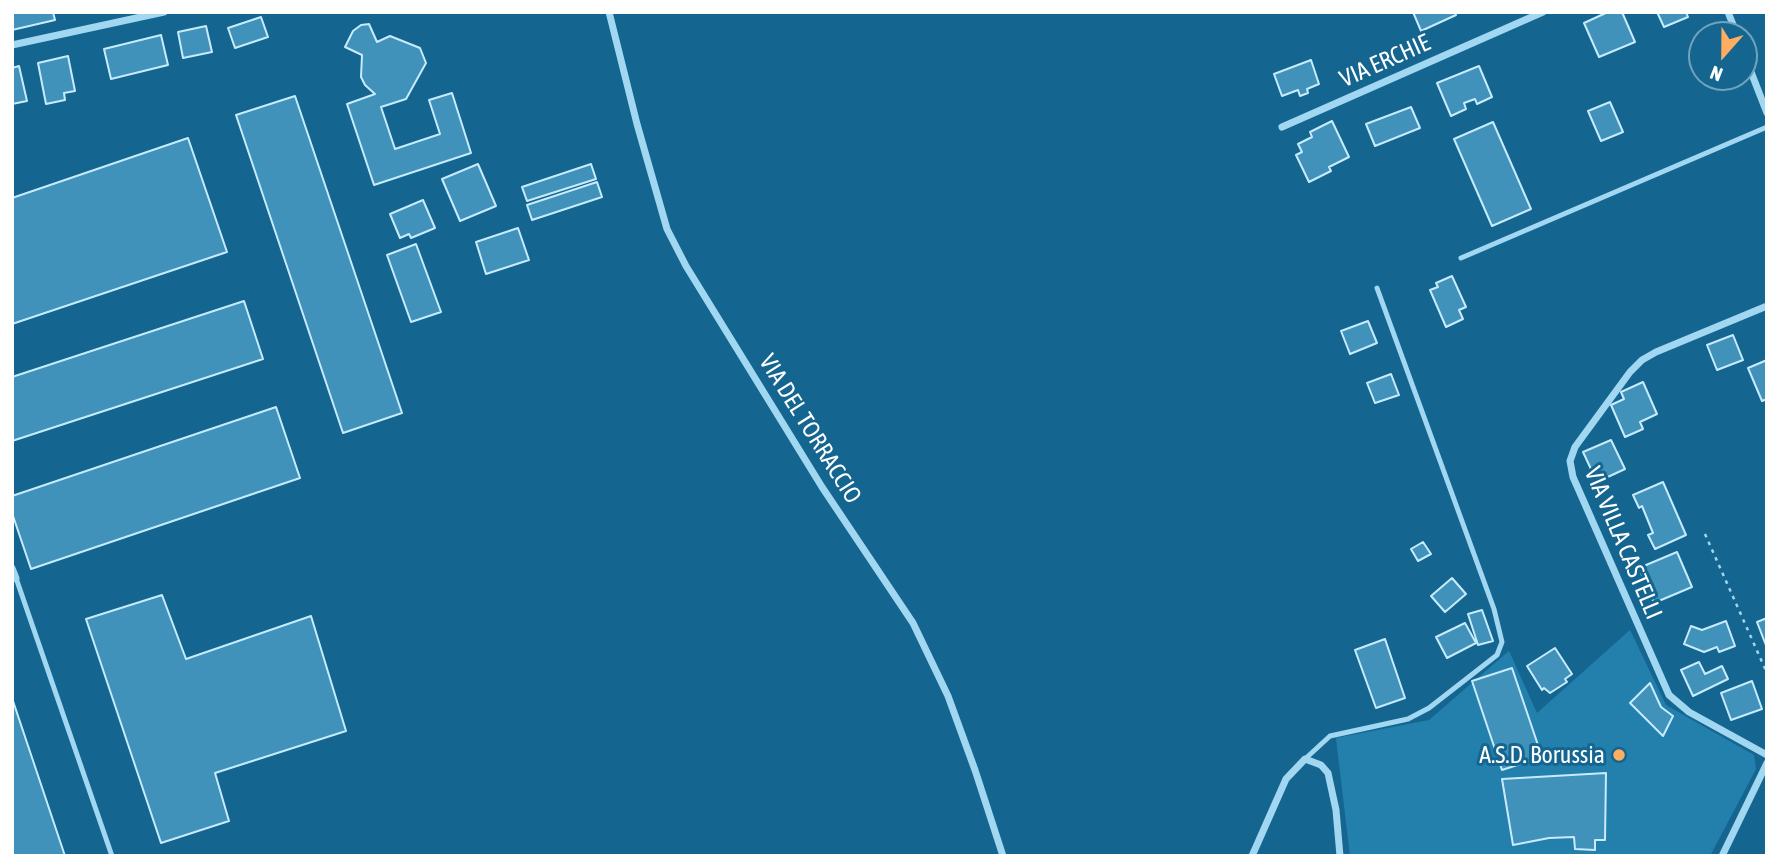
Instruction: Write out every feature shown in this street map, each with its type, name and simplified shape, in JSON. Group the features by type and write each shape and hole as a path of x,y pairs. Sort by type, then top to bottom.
{"street":[{"path":"12,45 164,12"},
{"name":"VIA DEL TORRACCIO","path":"609,12 667,229 686,266 822,487 913,623 957,721 1003,856"},
{"name":"VIA ERCHIE","path":"1282,127 1543,12"},
{"path":"1758,90 1767,113"},
{"name":"VIA VILLA CASTELLI","path":"1767,306 1642,360 1574,447 1570,461 1573,477 1669,695 1684,709 1767,755"},
{"path":"12,568 14,578"},
{"path":"1252,856 1286,779 1305,759 1321,765 1328,772 1336,810 1340,856"},
{"path":"1722,856 1767,763"}],"lane":[{"path":"1461,258 1767,127"},
{"path":"1305,759 1330,736 1408,719 1429,708 1497,655 1502,642 1494,609 1377,288"},
{"path":"14,578 112,856"}],"path":[{"path":"1705,534 1767,673"}],"shaded area":[{"path":"1630,630 1666,705 1754,755 1756,769 1710,856 1350,856 1336,738 1429,720 1509,651 1537,713"}],"building":[{"path":"12,12 53,12 55,20 12,30"},
{"path":"1413,12 1455,12 1456,15 1421,31"},
{"path":"1608,12 1622,12 1635,42 1599,57 1584,23"},
{"path":"1657,12 1686,12 1688,17 1664,27"},
{"path":"261,17 268,37 235,48 228,28"},
{"path":"369,24 377,42 390,36 420,48 426,63 406,99 381,107 395,149 440,134 429,100 452,93 471,153 374,185 347,104 375,94 361,77 362,55 345,47 353,31 361,25"},
{"path":"206,26 212,52 183,58 178,32"},
{"path":"161,35 168,65 111,79 104,49"},
{"path":"68,56 75,91 64,93 65,100 46,104 38,63"},
{"path":"1311,60 1319,84 1307,89 1308,93 1300,96 1298,90 1282,96 1274,74"},
{"path":"19,66 27,101 12,104 12,68"},
{"path":"1479,66 1492,97 1477,104 1475,99 1464,103 1466,109 1451,116 1437,83"},
{"path":"295,96 402,413 343,433 236,115"},
{"path":"1610,102 1623,132 1601,141 1588,111"},
{"path":"1411,107 1420,128 1375,146 1366,124"},
{"path":"1332,121 1349,157 1329,167 1331,171 1309,182 1296,155 1302,152 1298,144 1312,137 1310,132"},
{"path":"1493,122 1531,209 1492,226 1454,139"},
{"path":"188,138 227,252 12,324 12,198"},
{"path":"478,164 496,206 460,221 442,179"},
{"path":"591,164 596,179 527,201 522,187"},
{"path":"597,182 602,197 532,220 527,205"},
{"path":"423,200 435,228 411,238 409,234 400,238 390,214"},
{"path":"518,228 529,260 486,274 476,242"},
{"path":"416,244 441,312 411,322 387,255"},
{"path":"1452,276 1466,307 1459,310 1463,319 1446,327 1430,290 1438,287 1436,283"},
{"path":"244,301 263,359 12,441 12,377"},
{"path":"1368,321 1377,343 1350,354 1341,331"},
{"path":"1733,335 1743,360 1717,370 1707,345"},
{"path":"1767,360 1767,399 1762,401 1748,368"},
{"path":"1391,374 1399,395 1375,403 1367,383"},
{"path":"1643,382 1657,414 1640,422 1643,429 1625,437 1611,405 1624,399 1621,392"},
{"path":"276,407 300,478 31,569 12,513 12,496"},
{"path":"1611,440 1625,469 1597,482 1583,452"},
{"path":"1663,482 1686,535 1655,549 1648,535 1653,533 1642,506 1639,508 1633,495"},
{"path":"1423,542 1431,554 1418,561 1411,549"},
{"path":"1677,552 1692,587 1654,603 1639,568"},
{"path":"1452,578 1466,594 1445,612 1431,596"},
{"path":"162,595 186,659 311,616 346,731 215,773 229,821 161,843 86,619"},
{"path":"1482,610 1493,641 1478,645 1468,614"},
{"path":"1767,618 1767,648 1757,622"},
{"path":"1726,621 1735,646 1719,652 1717,647 1704,652 1684,644 1691,626 1702,630"},
{"path":"1465,623 1476,643 1447,658 1436,637"},
{"path":"1385,639 1405,698 1376,708 1355,650"},
{"path":"1555,648 1572,674 1565,679 1567,682 1550,693 1544,688 1542,690 1527,666"},
{"path":"1699,662 1705,674 1722,666 1728,679 1693,696 1681,670"},
{"path":"1512,668 1542,757 1502,770 1472,681"},
{"path":"1752,681 1762,709 1731,720 1721,693"},
{"path":"1650,683 1661,707 1673,716 1663,736 1630,703"},
{"path":"12,698 65,856 12,856"},
{"path":"1606,773 1605,840 1595,840 1595,850 1575,849 1574,837 1549,838 1513,845 1502,779"}],"place":[{"name":"A.S.D. Borussia","path":"1619,755"}]}
